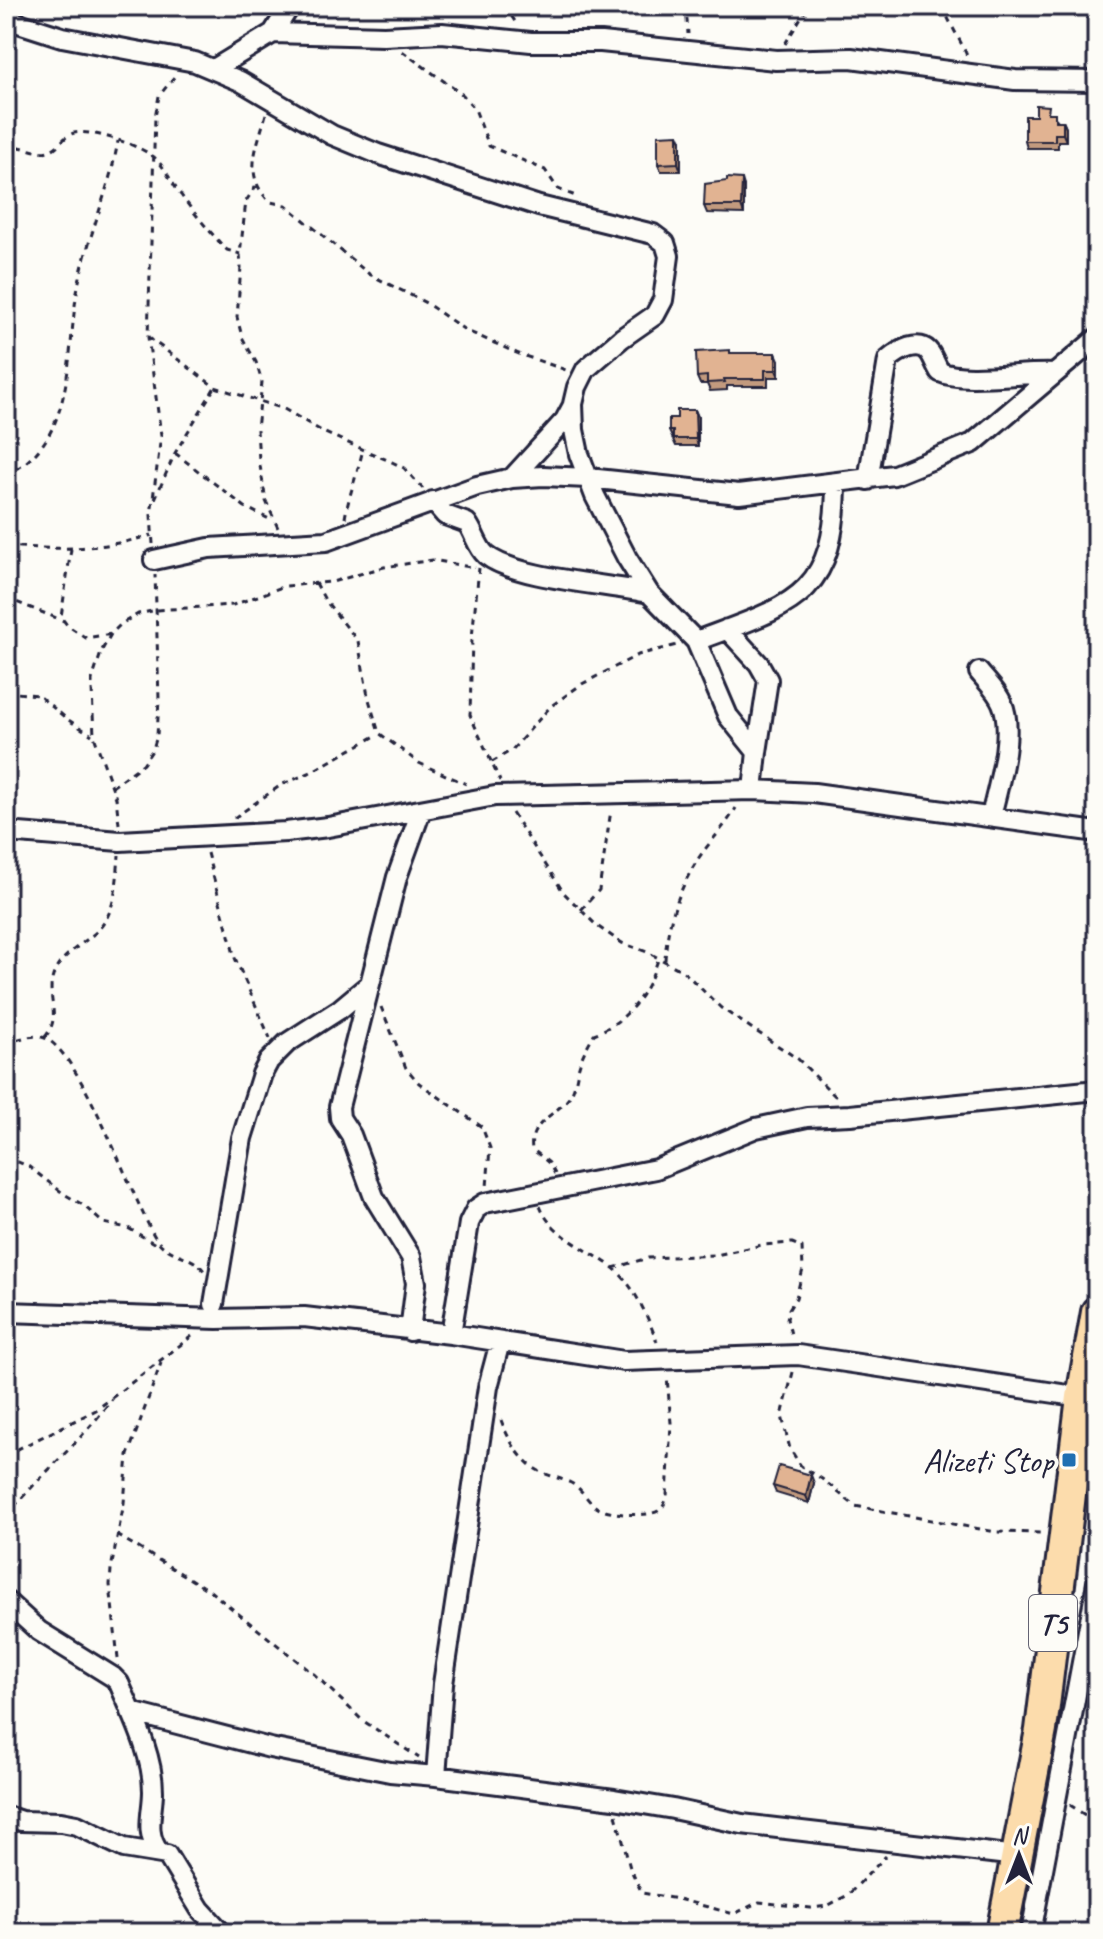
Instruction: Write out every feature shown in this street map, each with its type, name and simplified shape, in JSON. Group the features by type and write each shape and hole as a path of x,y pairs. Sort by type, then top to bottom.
{"highway":[{"name":"T5","path":"1002,1933 1041,1730 1064,1533 1088,1392 1097,1312"}],"street":[{"path":"214,69 273,33 290,6"},
{"path":"6,19 62,37 195,62 214,69 332,135 378,154 539,206 653,234 665,243 669,256 666,286 655,315 586,369 562,425 512,478"},
{"path":"273,33 384,36 442,33 531,42 601,42 776,60 851,58 1015,80 1097,81"},
{"path":"154,560 209,548 309,543 342,536 477,486 512,478 588,478 739,494 868,480 908,472 973,443 1097,338"},
{"path":"868,480 888,360 898,352 913,346 925,347 940,372 950,376 1054,374"},
{"path":"573,404 574,430 588,478 627,558 649,593 696,641 728,716 757,752"},
{"path":"696,641 772,612 812,582 830,547 836,521 836,484"},
{"path":"432,502 445,515 470,526 481,560 519,570 649,593"},
{"path":"727,629 768,678 750,790"},
{"path":"979,672 1001,700 1005,713 1001,775 991,816"},
{"path":"6,832 120,841 286,832 501,796 750,790 814,793 1097,832"},
{"path":"410,1331 416,1283 411,1257 374,1197 354,1142 339,1114 397,877 421,811"},
{"path":"215,1311 245,1127 258,1083 277,1052 340,1009 370,984"},
{"path":"451,1334 469,1223 476,1209 485,1203 656,1169 756,1128 807,1117 1097,1090"},
{"path":"6,1312 215,1311 290,1316 451,1334 613,1360 798,1355 1088,1392"},
{"path":"437,1772 443,1684 488,1387 500,1342"},
{"path":"1031,1933 1097,1583"},
{"path":"6,1601 39,1631 119,1683 150,1771 153,1788 150,1832 152,1844 159,1852"},
{"path":"131,1712 185,1728 331,1762 390,1772 437,1772 614,1799 742,1824 1017,1856"},
{"path":"6,1816 21,1821 77,1825 124,1848 167,1855 196,1903 222,1933"}],"path":[{"path":"686,6 690,50"},
{"path":"776,60 808,6"},
{"path":"944,6 944,15 959,36 974,74"},
{"path":"384,36 463,95 475,109 489,146 545,170 558,189 587,200"},
{"path":"112,787 143,764 155,742 159,717 151,515 161,435 148,337 155,117 159,96 170,80 195,62"},
{"path":"270,99 253,172 256,186 270,202 286,205 369,274 426,303 465,330 554,367 570,371 586,369"},
{"path":"6,147 15,145 46,152 74,133 103,136 155,157 181,197 221,244 227,250 240,254"},
{"path":"6,475 23,465 45,438 66,391 76,293 86,250 100,216 118,141"},
{"path":"256,186 246,201 237,317 242,337 256,362 262,382 257,430 266,501 274,521 290,543"},
{"path":"148,337 215,387 284,409 325,433 404,468 432,502"},
{"path":"155,499 175,453 215,387"},
{"path":"342,536 348,497 356,482 363,449"},
{"path":"175,453 245,507 274,521"},
{"path":"6,546 71,549 109,546 153,535"},
{"path":"64,621 61,612 71,549"},
{"path":"6,598 64,621 86,638 111,634 135,616 156,610 233,605 285,586 332,582 384,567 433,560 481,560 472,638 470,710 474,729 492,762 501,796 564,893 597,926 622,943 659,957 693,978 721,1008 798,1059 850,1115"},
{"path":"316,583 325,600 358,641 368,696 379,733 419,763 501,796"},
{"path":"45,1037 54,1023 50,994 58,965 99,930 108,915 117,882 120,841 118,809 94,736 92,680 111,634"},
{"path":"492,762 512,750 551,706 582,684 638,655 696,641"},
{"path":"6,692 29,692 43,697 67,719 94,736"},
{"path":"277,1052 235,958 210,835 281,785 309,773 379,733"},
{"path":"665,960 666,932 683,885 699,857 750,790"},
{"path":"581,910 599,890 614,794"},
{"path":"560,1188 549,1163 532,1149 534,1132 569,1098 580,1063 594,1034 612,1027 629,1014 650,983 659,957"},
{"path":"370,984 406,1068 419,1083 482,1127 488,1137 490,1148 485,1203"},
{"path":"6,1044 45,1037 72,1064 88,1090 129,1186 162,1248"},
{"path":"6,1157 37,1172 103,1223 128,1228 201,1266 215,1311 162,1359 96,1410 6,1455"},
{"path":"488,1387 513,1444 532,1467 582,1490 598,1508 623,1514 655,1513 664,1506 667,1496 670,1392 648,1320 624,1279 544,1216 534,1192"},
{"path":"613,1268 648,1258 716,1255 762,1245 792,1243 802,1247 803,1269 787,1319 798,1355 783,1405 785,1435 801,1466 855,1506 996,1532 1064,1533"},
{"path":"119,1683 110,1585 124,1503 128,1455 162,1359"},
{"path":"6,1516 44,1473 83,1437 114,1395"},
{"path":"117,1535 210,1591 315,1675 362,1720 437,1772"},
{"path":"614,1799 630,1868 642,1893 734,1914 759,1902 818,1908 839,1901 899,1842"}],"building":[{"path":"1036,105 1049,106 1048,113 1055,113 1055,121 1063,121 1063,134 1055,134 1055,141 1025,141 1025,116 1036,116"},
{"path":"678,134 678,163 658,164 658,135"},
{"path":"727,178 742,179 741,206 704,206 705,184 727,181"},
{"path":"730,350 730,353 776,353 776,370 765,370 765,379 724,379 725,382 707,383 707,376 697,377 696,352"},
{"path":"677,410 695,410 696,439 673,439 673,431 669,431 669,418 677,418"},
{"path":"779,1466 811,1475 806,1496 773,1486"}],"place":[{"name":"Alizeti Stop","path":"1069,1460"}]}
